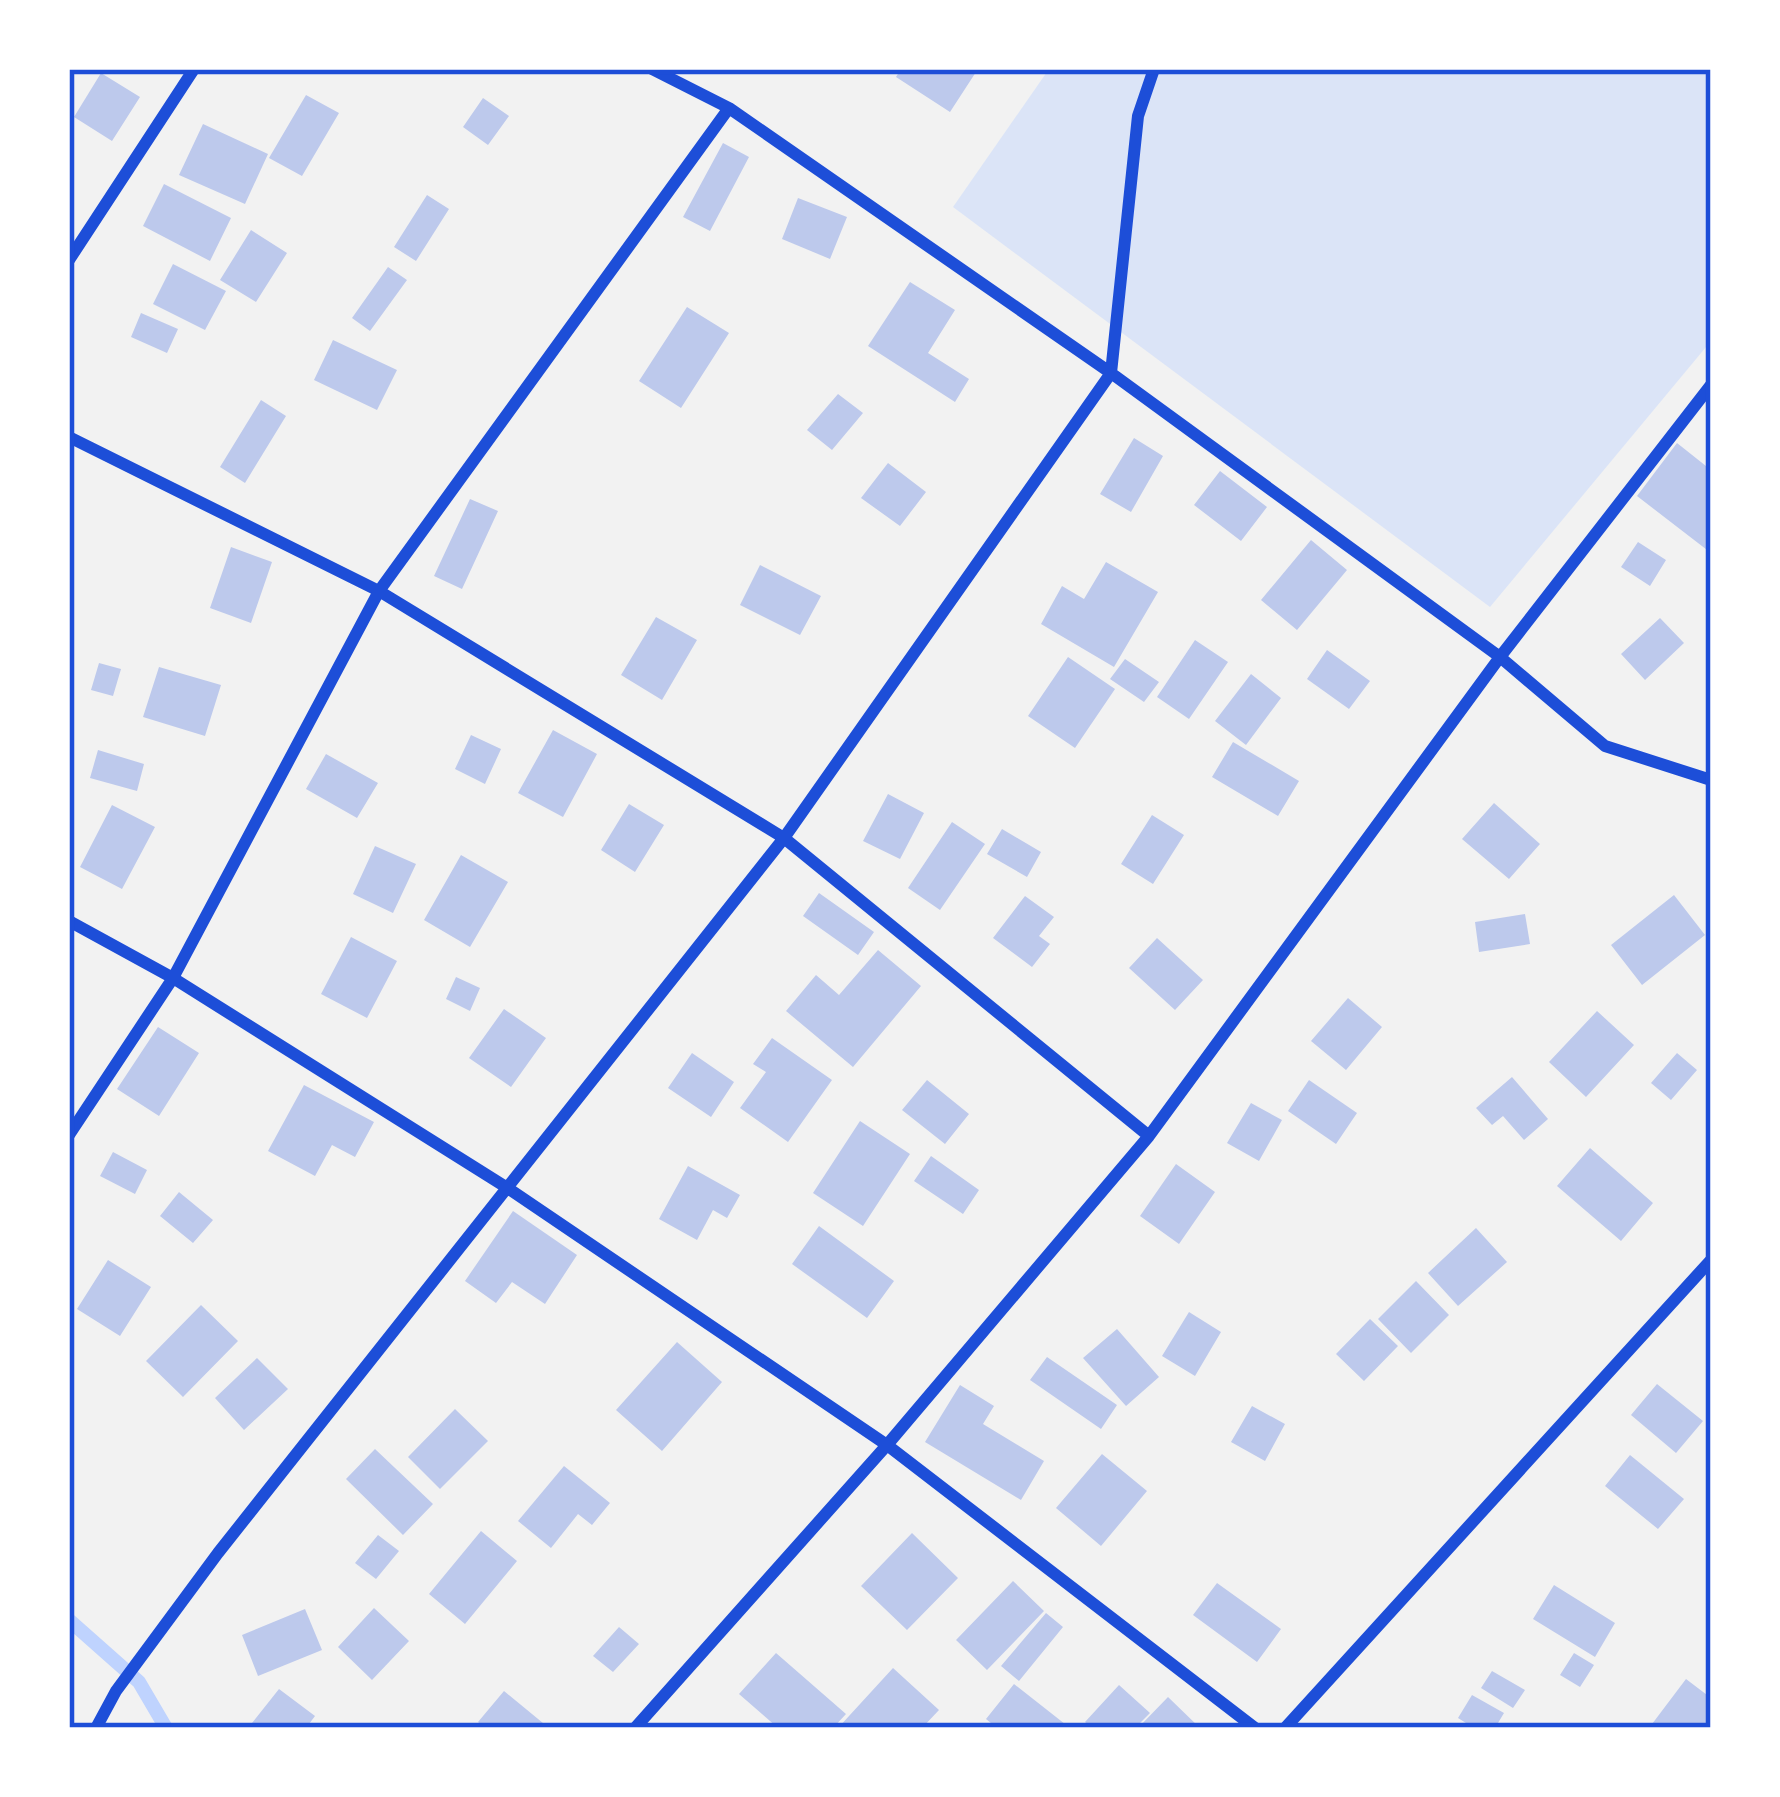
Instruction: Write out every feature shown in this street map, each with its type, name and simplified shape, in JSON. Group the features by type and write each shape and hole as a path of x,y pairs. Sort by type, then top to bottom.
{"street":[{"path":"69,260 194,69"},
{"path":"652,69 729,108 1111,373 1500,657 1605,746 1711,780"},
{"path":"96,1728 116,1691 218,1553 784,838 1111,373 1138,116 1154,69"},
{"path":"69,1135 172,979 379,591 729,108"},
{"path":"635,1728 886,1445 1149,1136 1500,657 1711,385"},
{"path":"69,437 379,591 784,838 1149,1136"},
{"path":"69,921 172,979 509,1189 886,1445 1255,1728"},
{"path":"1285,1728 1711,1261"}],"shaded area":[{"path":"1049,69 1711,69 1711,341 1490,607 953,207"}],"building":[{"path":"901,69 976,72 950,112 896,77"},
{"path":"101,73 140,97 112,141 74,117"},
{"path":"306,95 339,113 302,176 269,158"},
{"path":"483,98 509,116 488,145 463,127"},
{"path":"203,124 268,154 245,204 179,175"},
{"path":"723,143 749,157 710,231 683,217"},
{"path":"164,184 231,218 210,261 143,226"},
{"path":"427,195 449,209 416,261 394,247"},
{"path":"798,198 847,217 830,259 782,239"},
{"path":"251,230 287,253 256,302 220,280"},
{"path":"173,264 226,291 205,330 153,304"},
{"path":"388,267 407,280 370,331 352,318"},
{"path":"910,282 955,310 928,353 969,379 955,402 868,346"},
{"path":"687,307 729,333 681,408 639,381"},
{"path":"141,313 178,329 167,353 131,337"},
{"path":"333,340 397,370 377,410 314,380"},
{"path":"838,394 863,413 832,450 807,430"},
{"path":"261,400 286,416 245,483 220,467"},
{"path":"1134,438 1163,456 1131,512 1100,494"},
{"path":"1677,443 1711,470 1711,553 1637,496"},
{"path":"888,463 926,492 900,526 861,498"},
{"path":"1220,471 1267,507 1241,541 1194,505"},
{"path":"470,499 498,511 462,589 434,576"},
{"path":"1311,540 1347,570 1297,630 1261,600"},
{"path":"1638,542 1666,560 1650,586 1621,567"},
{"path":"231,547 272,562 251,623 210,608"},
{"path":"1106,562 1158,592 1114,667 1041,624 1062,586 1084,599"},
{"path":"760,565 821,596 800,635 740,605"},
{"path":"656,617 697,640 662,700 621,675"},
{"path":"1660,618 1684,643 1645,680 1621,654"},
{"path":"1195,640 1228,662 1189,719 1157,697"},
{"path":"1327,650 1370,681 1349,709 1307,679"},
{"path":"1068,657 1115,689 1075,748 1028,716"},
{"path":"1125,659 1159,682 1144,702 1110,679"},
{"path":"99,663 121,669 113,696 91,690"},
{"path":"159,667 221,685 205,736 143,717"},
{"path":"1251,674 1281,698 1246,745 1215,721"},
{"path":"553,730 597,754 563,817 518,793"},
{"path":"471,735 501,749 485,784 455,769"},
{"path":"1233,742 1299,781 1278,816 1212,777"},
{"path":"98,750 144,764 137,791 90,778"},
{"path":"326,754 378,783 357,818 306,789"},
{"path":"888,794 924,813 900,859 863,841"},
{"path":"1494,803 1540,844 1509,879 1462,839"},
{"path":"629,804 664,825 635,872 601,850"},
{"path":"112,805 155,827 122,889 80,867"},
{"path":"1152,815 1184,835 1153,884 1121,864"},
{"path":"952,822 985,844 940,910 908,888"},
{"path":"1002,829 1041,852 1027,877 987,854"},
{"path":"375,846 416,864 393,913 353,894"},
{"path":"461,855 508,882 470,947 424,920"},
{"path":"819,893 874,932 858,955 803,916"},
{"path":"1674,895 1705,935 1642,985 1611,945"},
{"path":"1025,896 1054,917 1039,936 1050,944 1032,967 993,938"},
{"path":"1525,914 1530,944 1479,952 1475,922"},
{"path":"351,937 397,961 367,1018 321,994"},
{"path":"1157,938 1203,980 1175,1010 1129,968"},
{"path":"878,950 921,986 853,1067 786,1011 816,975 839,995"},
{"path":"456,977 480,988 470,1011 446,999"},
{"path":"1348,998 1382,1027 1346,1070 1311,1041"},
{"path":"504,1009 546,1038 511,1087 469,1058"},
{"path":"1597,1011 1634,1045 1586,1097 1549,1062"},
{"path":"158,1027 199,1053 159,1116 117,1089"},
{"path":"772,1038 832,1080 788,1142 740,1108 766,1072 753,1064"},
{"path":"692,1053 734,1082 711,1117 668,1088"},
{"path":"1677,1053 1697,1070 1671,1100 1651,1083"},
{"path":"1512,1077 1548,1119 1524,1140 1503,1116 1492,1125 1476,1108"},
{"path":"927,1080 969,1114 945,1144 902,1110"},
{"path":"1309,1080 1357,1113 1336,1144 1288,1111"},
{"path":"304,1085 374,1122 355,1157 332,1145 315,1176 268,1151"},
{"path":"1251,1103 1282,1120 1259,1161 1227,1143"},
{"path":"860,1121 910,1154 863,1226 813,1193"},
{"path":"1590,1148 1653,1203 1621,1241 1557,1186"},
{"path":"113,1152 147,1170 135,1194 100,1176"},
{"path":"931,1156 979,1190 963,1214 914,1181"},
{"path":"1176,1164 1215,1192 1179,1244 1140,1216"},
{"path":"688,1166 740,1195 727,1218 713,1210 697,1240 659,1219"},
{"path":"179,1192 213,1220 193,1243 160,1216"},
{"path":"513,1211 577,1255 545,1304 512,1282 496,1303 465,1281"},
{"path":"819,1226 894,1281 867,1318 792,1264"},
{"path":"1476,1228 1507,1262 1458,1306 1428,1273"},
{"path":"108,1260 151,1287 120,1336 77,1309"},
{"path":"1416,1281 1449,1315 1411,1353 1378,1319"},
{"path":"201,1305 238,1341 183,1397 146,1361"},
{"path":"1189,1312 1221,1332 1195,1376 1162,1356"},
{"path":"1370,1319 1398,1346 1364,1381 1336,1354"},
{"path":"1117,1329 1159,1377 1126,1406 1083,1358"},
{"path":"677,1342 722,1382 662,1451 616,1410"},
{"path":"1047,1357 1117,1405 1101,1429 1030,1380"},
{"path":"257,1358 288,1389 244,1430 215,1398"},
{"path":"1657,1384 1703,1421 1676,1453 1631,1415"},
{"path":"960,1385 994,1406 983,1424 1044,1461 1021,1500 925,1442"},
{"path":"1252,1406 1285,1424 1265,1461 1231,1442"},
{"path":"455,1409 488,1441 440,1489 408,1457"},
{"path":"375,1449 433,1504 403,1535 346,1479"},
{"path":"1102,1454 1147,1491 1101,1546 1056,1508"},
{"path":"1630,1455 1684,1499 1658,1529 1605,1486"},
{"path":"564,1466 610,1503 592,1525 578,1514 551,1548 518,1521"},
{"path":"481,1531 517,1561 465,1624 429,1594"},
{"path":"912,1533 958,1578 907,1630 861,1586"},
{"path":"378,1535 399,1551 376,1579 355,1563"},
{"path":"1013,1581 1044,1611 987,1670 956,1640"},
{"path":"1217,1583 1281,1629 1257,1662 1193,1615"},
{"path":"1554,1585 1615,1623 1595,1657 1533,1619"},
{"path":"374,1608 409,1641 372,1680 338,1647"},
{"path":"305,1609 322,1650 258,1676 242,1635"},
{"path":"1046,1613 1063,1627 1019,1681 1001,1666"},
{"path":"619,1627 639,1644 613,1672 593,1656"},
{"path":"776,1653 846,1714 833,1728 778,1728 739,1694"},
{"path":"1574,1653 1594,1665 1580,1687 1560,1675"},
{"path":"893,1668 939,1710 922,1728 838,1728"},
{"path":"1492,1671 1525,1690 1513,1708 1481,1688"},
{"path":"1686,1679 1711,1698 1711,1728 1649,1728"},
{"path":"1014,1684 1070,1728 997,1728 986,1719"},
{"path":"1119,1685 1150,1713 1135,1728 1092,1728 1085,1722"},
{"path":"279,1689 315,1716 306,1728 248,1728"},
{"path":"504,1691 549,1728 485,1728 478,1722"},
{"path":"1472,1695 1504,1713 1495,1728 1474,1728 1458,1718"},
{"path":"1168,1697 1200,1728 1138,1728"}],"waterway":[{"path":"69,1620 139,1682 166,1728"}]}
